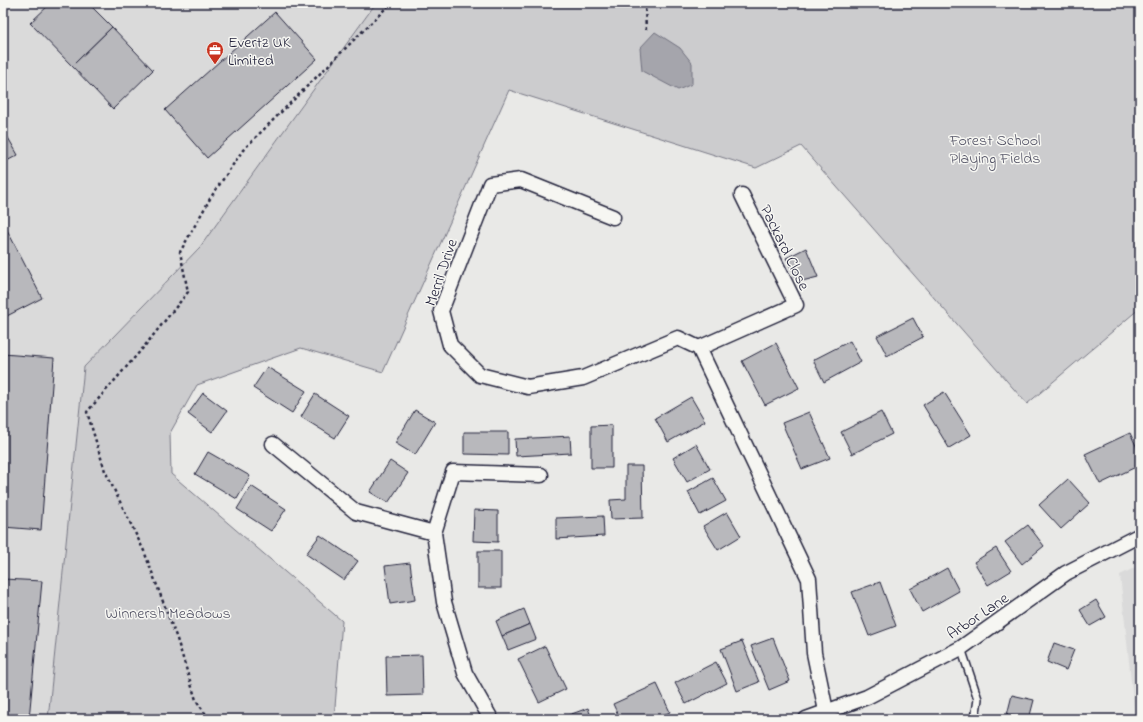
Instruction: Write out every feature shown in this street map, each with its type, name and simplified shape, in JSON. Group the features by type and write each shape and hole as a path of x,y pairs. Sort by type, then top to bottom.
{"street":[{"name":"Merril Drive","path":"613,217 522,180 490,184 441,311 450,345 480,375 528,387 583,378 678,338 699,348"},
{"name":"Packard Close","path":"699,348 796,305 742,195"},
{"path":"699,348 809,579 814,654 828,715"},
{"path":"273,444 356,512 434,533"},
{"path":"491,719 465,673 444,602 434,533 453,472 541,475"},
{"name":"Arbor Lane","path":"806,719 828,715 867,697 961,648 1066,573 1140,535"}],"lane":[{"path":"961,648 978,698 975,719"}],"path":[{"path":"209,719 196,700 177,639 144,552 106,471 87,412 143,348 188,292 180,252 211,197 243,150 391,3"},
{"path":"645,3 646,32"}],"shaded area":[{"path":"3,3 376,3 200,247 84,367 48,719 3,719"},
{"path":"655,32 680,48 692,63 692,84 678,90 642,71 640,48"},
{"path":"1140,565 1140,719 1135,719 1120,575"}],"green space":[{"name":"Winnersh Meadows","path":"376,3 1140,3 1140,308 1027,404 801,146 756,168 509,90 383,372 301,348 197,385 170,433 171,474 342,621 334,719 48,719 84,367 200,247"}],"building":[{"path":"51,3 88,3 112,27 72,66 30,23"},
{"path":"275,12 317,59 207,158 165,110"},
{"path":"112,27 153,70 113,109 72,66"},
{"path":"3,129 18,155 3,163"},
{"path":"3,222 42,298 3,318"},
{"path":"806,248 818,277 798,282 786,258"},
{"path":"913,318 923,337 887,356 877,336"},
{"path":"850,341 861,362 824,382 813,360"},
{"path":"776,343 799,388 765,405 742,361"},
{"path":"3,354 54,358 41,530 3,527"},
{"path":"267,367 306,391 292,413 253,388"},
{"path":"944,392 971,435 949,448 923,405"},
{"path":"203,393 227,411 212,432 188,414"},
{"path":"315,394 349,416 335,438 301,417"},
{"path":"691,397 705,421 668,442 655,418"},
{"path":"415,410 435,422 415,455 395,443"},
{"path":"809,412 830,458 802,469 782,423"},
{"path":"881,412 892,434 852,454 841,432"},
{"path":"612,425 612,468 591,468 591,426"},
{"path":"464,432 508,432 508,455 464,454"},
{"path":"1130,433 1140,454 1140,465 1100,484 1085,454"},
{"path":"570,436 571,453 516,456 515,439"},
{"path":"696,444 710,469 687,482 673,458"},
{"path":"208,452 250,476 237,499 195,474"},
{"path":"390,461 408,473 388,503 370,492"},
{"path":"626,466 642,466 643,518 611,519 610,500 626,499"},
{"path":"713,478 726,501 700,515 688,492"},
{"path":"1068,479 1090,503 1061,529 1039,505"},
{"path":"251,486 286,509 271,531 237,509"},
{"path":"474,510 498,511 498,542 473,541"},
{"path":"727,512 741,536 718,550 703,526"},
{"path":"603,516 604,536 556,539 556,518"},
{"path":"1028,525 1044,546 1022,564 1005,542"},
{"path":"320,535 358,561 344,580 306,554"},
{"path":"996,548 1011,571 988,585 974,562"},
{"path":"478,551 501,551 501,588 478,588"},
{"path":"410,563 415,600 390,604 385,566"},
{"path":"947,568 959,591 922,612 910,589"},
{"path":"3,579 42,581 29,719 3,719"},
{"path":"880,582 896,626 869,636 852,592"},
{"path":"1096,600 1106,617 1090,626 1080,610"},
{"path":"524,609 530,624 502,636 496,621"},
{"path":"530,624 536,639 508,650 502,636"},
{"path":"773,638 790,681 769,690 751,646"},
{"path":"742,641 759,682 737,691 721,649"},
{"path":"1054,643 1074,650 1066,670 1047,662"},
{"path":"545,646 566,689 539,702 518,659"},
{"path":"422,655 423,695 387,696 386,656"},
{"path":"716,662 727,683 686,704 675,683"},
{"path":"657,684 670,712 655,719 620,719 613,704"},
{"path":"1012,695 1034,700 1029,719 1007,715"},
{"path":"588,708 592,719 558,719"},
{"path":"393,715 431,715 431,719 393,719"}],"place":[{"name":"Evertz UK Limited","path":"215,65"}],"park label":[{"name":"Forest School Playing Fields","path":"995,148"}]}
